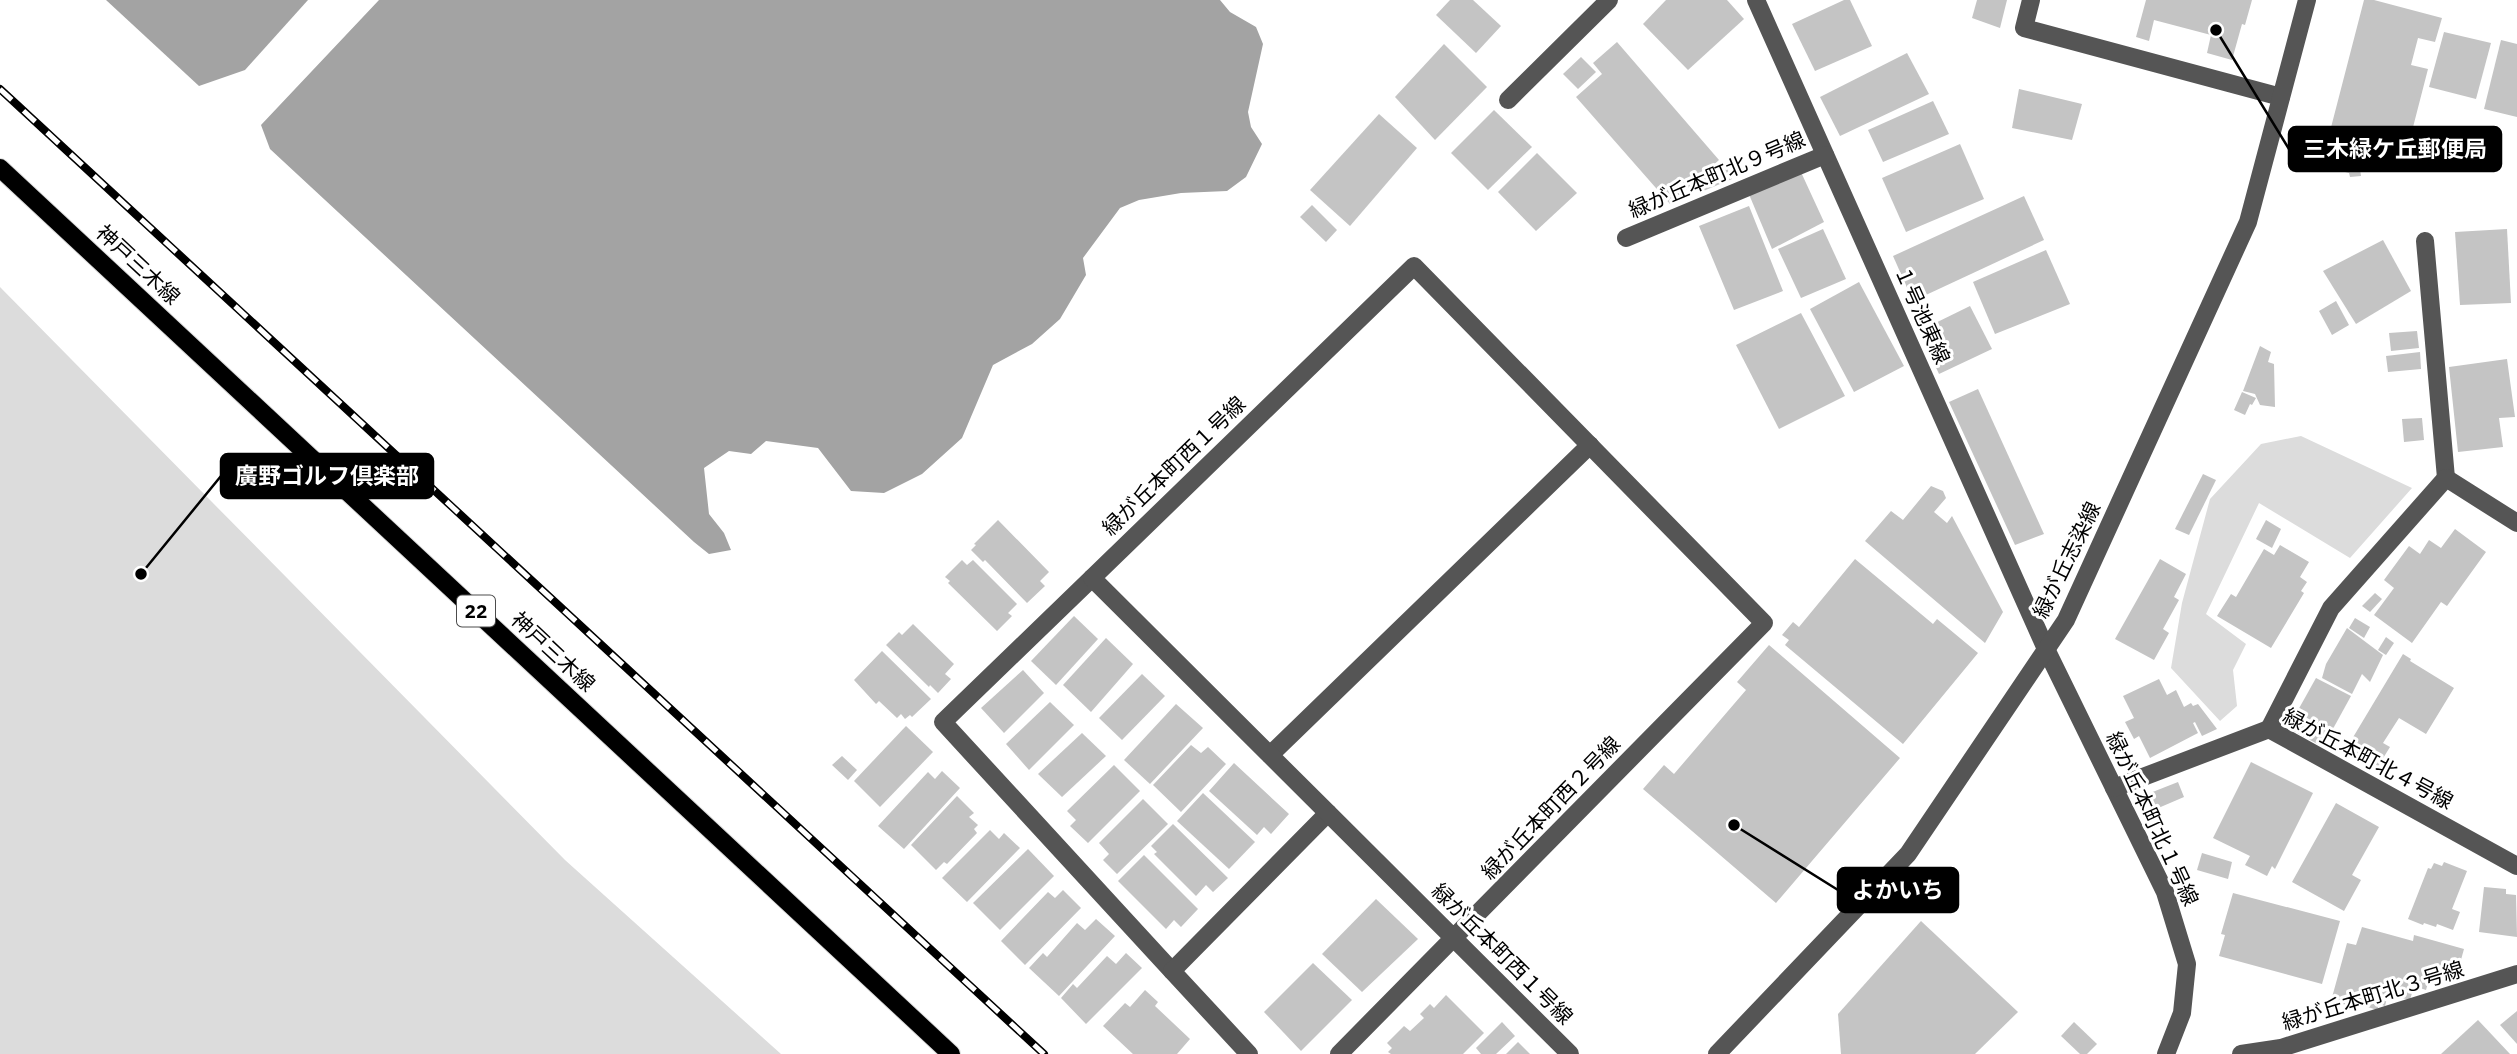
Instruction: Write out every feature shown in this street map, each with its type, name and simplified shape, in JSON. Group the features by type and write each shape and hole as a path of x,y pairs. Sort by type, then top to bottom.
{"main road":[{"name":"神戸三木線","path":"0,168 951,1054"}],"street":[{"path":"1508,100 1609,0"},
{"name":"１号池東線","path":"1756,0 2046,649"},
{"path":"2031,0 2024,28 2281,97"},
{"name":"緑が丘志染線","path":"1717,1054 1908,854 2066,620 2248,222 2307,0"},
{"name":"緑が丘本町北９号線","path":"1626,238 1825,155"},
{"path":"2269,729 2331,608 2446,478 2425,241"},
{"name":"緑が丘本町西１号線","path":"1570,1054 1092,578 1415,266 1764,623"},
{"path":"1270,755 1590,445"},
{"path":"2446,478 2517,523"},
{"path":"1092,578 943,722 1249,1054"},
{"name":"緑が丘本町西２号線","path":"1339,1054 1764,623"},
{"name":"緑が丘本町北１号線","path":"2046,649 2165,892 2187,964 2182,1013 2166,1054"},
{"name":"緑が丘本町北４号線","path":"2114,788 2269,729 2517,866"},
{"path":"1172,971 1328,813"},
{"name":"緑が丘本町北３号線","path":"2241,1054 2281,1048 2517,974"}],"shaded area":[{"path":"106,0 308,0 245,70 199,86"},
{"path":"379,0 1220,0 1230,12 1256,27 1263,44 1248,112 1251,127 1262,144 1246,177 1227,191 1181,193 1139,200 1120,208 1083,258 1086,275 1060,319 1032,344 993,365 962,438 922,474 884,493 851,491 818,448 766,441 751,454 729,451 704,468 709,514 724,533 731,550 709,554 270,149 261,125"},
{"path":"0,287 565,860 781,1054 0,1054"},
{"path":"2301,436 2412,488 2350,558 2259,503 2206,614 2246,644 2233,670 2237,706 2220,721 2171,668 2182,603 2210,499 2261,444"}],"building":[{"path":"1450,0 1473,0 1501,26 1476,53 1436,15"},
{"path":"1666,0 1727,0 1744,19 1688,70 1643,24"},
{"path":"1844,0 1850,0 1872,46 1815,71 1792,24"},
{"path":"1977,0 2007,0 2000,28 1972,18"},
{"path":"2146,0 2252,0 2232,60 2207,53 2211,35 2154,20 2149,41 2136,37"},
{"path":"2364,0 2374,0 2442,18 2435,42 2418,38 2411,65 2428,69 2403,166 2377,171 2376,167 2360,169 2361,176 2350,177 2349,173 2321,166"},
{"path":"2444,32 2491,43 2476,99 2429,87"},
{"path":"2501,40 2517,44 2517,117 2484,109"},
{"path":"1617,42 1719,160 1701,176 1725,164 1732,179 1701,192 1696,181 1670,204 1576,97 1602,74 1593,63"},
{"path":"1444,44 1487,87 1435,140 1395,97"},
{"path":"1907,53 1929,94 1840,136 1820,97"},
{"path":"1581,57 1596,72 1578,89 1563,74"},
{"path":"2019,89 2082,104 2072,140 2012,128"},
{"path":"1933,101 1949,134 1883,162 1868,130"},
{"path":"1494,110 1532,147 1488,190 1451,153"},
{"path":"1379,114 1417,148 1350,226 1310,190"},
{"path":"1960,144 1984,199 1906,232 1882,178"},
{"path":"1537,153 1577,193 1536,231 1498,192"},
{"path":"1800,170 1824,222 1772,249 1748,192"},
{"path":"2024,196 2044,240 1913,301 1893,256"},
{"path":"1312,205 1337,230 1326,242 1300,217"},
{"path":"1749,206 1783,291 1734,310 1699,226"},
{"path":"1823,229 1846,279 1801,298 1778,249"},
{"path":"2507,229 2511,303 2460,305 2455,232"},
{"path":"2383,240 2411,291 2356,324 2323,271"},
{"path":"2046,250 2070,304 1995,334 1973,282"},
{"path":"1859,282 1904,366 1854,392 1810,309"},
{"path":"2336,301 2349,325 2332,335 2319,311"},
{"path":"1970,306 1992,349 1939,374 1919,331"},
{"path":"1801,313 1845,396 1779,429 1736,345"},
{"path":"2417,331 2419,348 2391,351 2389,333"},
{"path":"2260,346 2271,352 2268,362 2274,364 2275,407 2260,405 2255,394 2243,391"},
{"path":"2420,352 2421,369 2388,372 2386,356"},
{"path":"2507,359 2515,417 2499,418 2503,447 2458,452 2449,367"},
{"path":"1978,389 2044,534 2015,545 1949,402"},
{"path":"2242,392 2256,398 2245,415 2234,410"},
{"path":"2422,418 2424,440 2404,442 2402,419"},
{"path":"2203,474 2216,480 2189,535 2175,529"},
{"path":"1931,486 1943,491 1946,498 1934,512 1947,523 1952,516 2003,612 1985,643 1865,541 1891,511 1903,520"},
{"path":"998,520 1049,572 1040,581 1045,586 1027,603 985,560 983,562 971,550"},
{"path":"2266,520 2281,529 2272,548 2256,539"},
{"path":"2455,529 2486,552 2447,606 2441,602 2412,643 2374,615 2394,588 2384,580 2409,546 2420,554 2429,540 2441,548"},
{"path":"2280,545 2309,562 2300,577 2307,582 2301,591 2304,593 2271,648 2217,616 2231,594 2236,597 2264,549 2274,555"},
{"path":"1855,559 1933,624 1937,619 1978,653 1903,744 1785,645 1789,640 1782,635 1793,622 1799,627"},
{"path":"2160,559 2186,574 2174,597 2179,600 2163,629 2169,633 2154,660 2115,639"},
{"path":"962,560 967,565 973,560 1017,604 1008,613 1012,616 997,631 945,577"},
{"path":"2375,593 2382,599 2370,612 2362,606"},
{"path":"1074,616 1098,639 1056,685 1031,661"},
{"path":"2355,618 2370,627 2364,638 2349,628"},
{"path":"913,624 954,664 945,674 951,679 938,693 886,645 899,632 902,635"},
{"path":"2347,628 2383,655 2370,682 2362,674 2352,694 2322,678 2326,664"},
{"path":"2386,637 2394,643 2386,655 2378,650"},
{"path":"1106,638 1133,664 1091,712 1063,685"},
{"path":"1769,645 1900,758 1776,903 1643,789 1664,765 1674,774 1746,690 1737,682"},
{"path":"882,651 931,699 912,717 910,715 905,719 901,714 897,718 879,701 876,704 854,680"},
{"path":"2403,654 2454,688 2426,734 2399,718 2383,743 2390,747 2377,768 2346,749"},
{"path":"1023,670 1044,693 1004,733 981,708"},
{"path":"1142,674 1165,696 1122,740 1099,718"},
{"path":"2316,678 2351,696 2323,747 2288,728"},
{"path":"2159,679 2167,695 2176,690 2184,707 2191,703 2193,706 2198,704 2217,729 2202,736 2195,722 2193,723 2198,733 2150,758 2139,736 2134,739 2125,722 2134,718 2123,696"},
{"path":"1050,702 1074,725 1029,770 1006,744"},
{"path":"1176,704 1203,728 1150,784 1124,760"},
{"path":"906,726 933,752 880,807 854,781"},
{"path":"1082,733 1106,756 1062,797 1038,774"},
{"path":"1191,745 1201,753 1208,747 1226,764 1181,812 1153,785"},
{"path":"842,756 857,770 848,780 832,765"},
{"path":"2251,762 2313,793 2275,869 2272,866 2267,876 2245,865 2250,856 2213,838"},
{"path":"1234,763 1289,814 1271,834 1264,827 1257,835 1209,791"},
{"path":"1114,765 1140,791 1088,843 1070,826 1076,820 1067,811"},
{"path":"942,771 960,788 904,849 878,826 928,772 935,779"},
{"path":"2178,782 2184,797 2156,809 2150,793"},
{"path":"1203,793 1255,842 1229,869 1177,821"},
{"path":"957,796 974,813 969,817 978,825 974,829 977,833 947,864 944,862 936,870 911,845"},
{"path":"1143,799 1168,824 1117,874 1103,860 1109,854 1099,843"},
{"path":"2336,803 2379,827 2352,875 2361,880 2344,911 2292,882"},
{"path":"1173,824 1228,878 1213,892 1206,885 1196,896 1154,854 1157,852 1151,846"},
{"path":"990,830 999,839 1004,833 1020,848 967,902 942,878"},
{"path":"1028,849 1054,876 1000,930 973,903"},
{"path":"2202,853 2232,862 2228,879 2197,870"},
{"path":"1144,855 1198,909 1181,927 1174,920 1166,929 1118,881"},
{"path":"2444,862 2467,871 2452,909 2460,912 2453,930 2437,924 2436,927 2424,923 2423,925 2408,919 2428,868 2431,869 2434,863 2442,866"},
{"path":"2484,887 2506,889 2506,894 2516,895 2517,937 2479,932"},
{"path":"1063,890 1081,908 1025,965 1001,941 1048,892 1055,898"},
{"path":"2233,893 2340,921 2322,984 2219,956 2225,935 2221,934"},
{"path":"1376,899 1418,939 1362,992 1322,954"},
{"path":"1096,919 1115,936 1059,996 1029,968 1043,953 1047,957 1077,923 1085,930"},
{"path":"1921,921 2018,1012 1975,1054 1841,1054 1838,1014"},
{"path":"2362,927 2413,941 2414,935 2464,949 2457,974 2441,969 2438,981 2429,979 2426,990 2414,986 2410,1000 2388,994 2385,1006 2379,1004 2377,1010 2359,1004 2358,1008 2331,1001 2347,943 2356,945"},
{"path":"1126,953 1142,968 1086,1024 1061,998 1073,984 1077,988 1107,956 1116,964"},
{"path":"1313,963 1352,1000 1301,1051 1264,1012"},
{"path":"1145,990 1158,1002 1155,1006 1190,1039 1177,1054 1133,1054 1103,1026 1125,1003 1130,1007"},
{"path":"1446,995 1484,1033 1463,1054 1388,1052 1392,1048 1387,1043 1404,1026 1410,1031 1424,1018 1420,1014 1430,1004 1434,1008"},
{"path":"2517,1011 2517,1044 2500,1025"},
{"path":"2478,1020 2510,1054 2441,1054"},
{"path":"1502,1022 1515,1036 1496,1054 1481,1054 1476,1048"},
{"path":"2074,1022 2097,1044 2087,1054 2080,1054 2061,1036"},
{"path":"1518,1042 1530,1054 1506,1054"}],"railway":[{"path":"0,89 1044,1054"}],"place":[{"name":"三木緑ケ丘郵便局","path":"2216,30"},
{"name":"廣野ゴルフ倶楽部","path":"141,574"},
{"name":"よかいち","path":"1734,825"}]}
